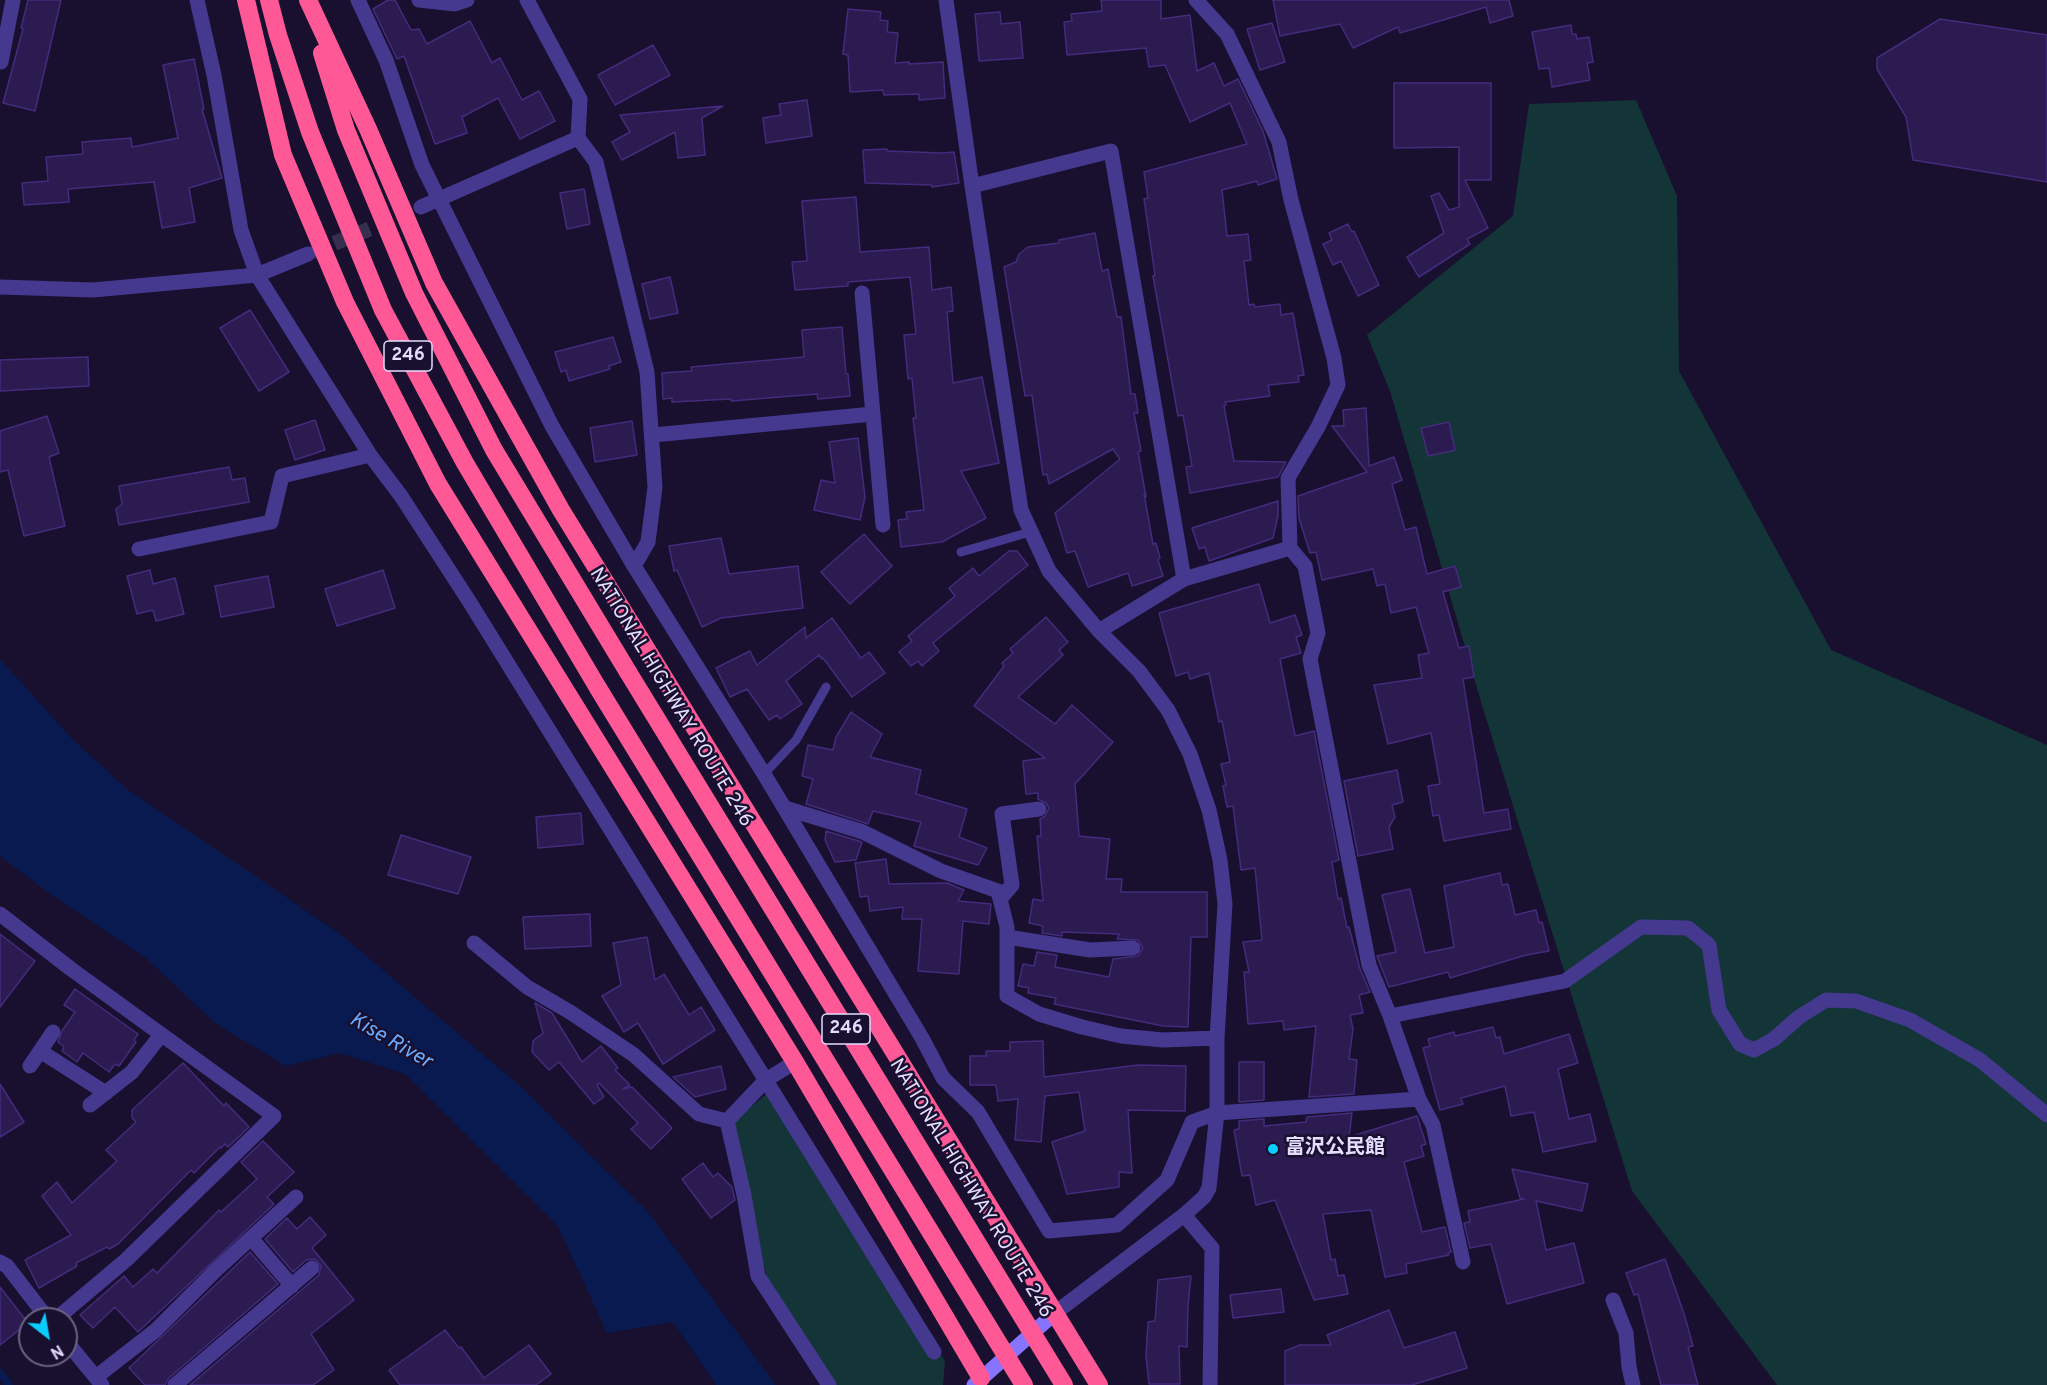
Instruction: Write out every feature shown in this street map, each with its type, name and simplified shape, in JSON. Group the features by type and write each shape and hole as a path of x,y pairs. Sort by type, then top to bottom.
{"highway":[{"path":"246,0 283,155 345,302 438,484 795,1062 981,1383"},
{"name":"246","path":"269,0 310,132 383,310 465,463 598,688 1024,1385"},
{"path":"307,0 368,129 434,283 561,510 1099,1385"},
{"name":"NATIONAL HIGHWAY ROUTE 246","path":"307,0 346,130 414,293 494,450 1064,1385"}],"street":[{"path":"1,62 13,0"},
{"path":"198,0 214,75 241,230 257,275 370,455 401,496 475,611 934,1352"},
{"path":"358,0 386,60 422,165 552,426 634,566 785,808 922,1038 943,1078 978,1112 1049,1231 1117,1225 1167,1180 1192,1122 1217,1113 1419,1099"},
{"path":"419,0 455,3 467,0"},
{"path":"527,0 580,99 578,138 596,162 647,372 656,487 648,542 634,566"},
{"path":"946,0 1021,510 1049,571 1099,632 1139,671 1168,710 1190,754 1209,810 1220,860 1224,904 1217,1038 1217,1113 1209,1188 1204,1197 1184,1215 1055,1313 981,1383"},
{"path":"1196,0 1227,34 1279,142 1291,200 1334,357 1338,385 1318,427 1288,478 1290,548 1305,566 1318,633 1310,658 1369,965 1390,1016 1419,1099 1433,1125 1463,1262"},
{"path":"421,207 578,138"},
{"path":"972,186 1111,151 1184,579"},
{"path":"0,287 93,290 257,275 308,254"},
{"path":"862,292 883,525"},
{"path":"653,435 873,414"},
{"path":"139,549 271,522 282,476 370,455"},
{"path":"1099,632 1184,579 1290,548"},
{"path":"785,808 863,832 941,871 998,891 1007,927 1007,996 1039,1014 1082,1028 1121,1036 1162,1040 1217,1038"},
{"path":"1000,899 1012,885 1002,813 1039,809"},
{"path":"0,914 71,969 274,1116 126,1260 70,1307"},
{"path":"1390,1016 1565,981 1641,927 1688,928 1709,945 1719,1010 1740,1044 1754,1050 1774,1039 1799,1017 1826,1000 1856,1000 1910,1020 1980,1060 2047,1115"},
{"path":"1007,937 1090,950 1133,948"},
{"path":"474,943 526,987 570,1012 634,1054 699,1114 727,1121"},
{"path":"30,1066 53,1032"},
{"path":"90,1105 132,1072 161,1035"},
{"path":"40,1051 106,1093"},
{"path":"727,1121 766,1080 795,1062"},
{"path":"727,1121 744,1195 758,1276 829,1385"},
{"path":"78,1356 99,1381 296,1197"},
{"path":"1184,1215 1212,1248 1210,1385"},
{"path":"250,1238 292,1286"},
{"path":"0,1262 7,1266 39,1307"},
{"path":"175,1385 312,1268"},
{"path":"1613,1300 1626,1333 1633,1385"}],"lane":[{"path":"961,552 1030,532"},
{"path":"764,774 796,740 826,687"}],"green space":[{"path":"1636,100 1677,196 1679,371 1831,650 2047,745 2047,1385 1777,1385 1632,1191 1482,705 1390,391 1367,335 1513,216 1529,104"},
{"path":"777,1085 945,1361 943,1385 834,1385 770,1289 728,1126"}],"water":[{"name":"Kise River","path":"0,659 73,740 128,790 339,933 519,1085 648,1212 776,1385 716,1385 673,1322 607,1333 558,1226 405,1074 340,1053 286,1066 215,1023 147,959 45,890 0,856"}],"building":[{"path":"28,0 61,0 35,111 3,103 23,29 21,28"},
{"path":"388,0 395,0 411,30 419,29 427,44 470,21 492,63 500,58 522,100 539,91 555,121 520,139 498,98 462,117 467,133 435,144 404,56 397,59 373,9"},
{"path":"1101,0 1161,0 1161,19 1190,15 1197,71 1214,63 1224,86 1238,79 1263,131 1277,179 1258,185 1257,181 1222,190 1227,236 1248,234 1251,260 1244,261 1249,305 1254,304 1255,307 1280,304 1281,315 1293,313 1304,375 1298,376 1299,382 1268,385 1270,396 1225,402 1224,406 1234,461 1286,462 1278,477 1190,493 1186,467 1192,466 1183,415 1178,416 1153,276 1155,275 1144,199 1148,198 1144,172 1247,144 1230,103 1190,122 1165,65 1149,67 1146,48 1067,55 1064,22 1072,21 1071,14 1102,11"},
{"path":"1273,0 1509,0 1513,16 1490,23 1486,7 1400,33 1398,27 1353,48 1340,24 1280,36"},
{"path":"848,9 881,12 880,20 888,21 887,32 898,33 895,63 943,62 945,98 919,100 919,94 884,95 883,90 850,92 848,55 843,54"},
{"path":"1000,12 1001,24 1020,22 1023,58 979,61 975,14"},
{"path":"1940,19 2047,35 2047,182 1913,160 1906,117 1877,69 1877,58"},
{"path":"1272,23 1285,62 1260,70 1247,29"},
{"path":"1571,25 1572,34 1576,34 1577,39 1589,37 1593,62 1587,63 1590,80 1552,87 1549,68 1539,69 1532,32"},
{"path":"653,45 670,75 615,105 598,75"},
{"path":"194,59 204,109 202,109 222,178 189,188 195,222 162,228 154,182 68,189 69,202 24,205 22,183 48,181 46,157 83,154 82,142 131,138 132,147 178,138 163,65"},
{"path":"1394,83 1491,83 1491,180 1465,180 1488,228 1467,239 1470,244 1419,277 1407,257 1444,233 1431,196 1439,193 1449,210 1459,207 1459,147 1394,148"},
{"path":"807,100 812,136 766,143 763,118 781,115 779,104"},
{"path":"723,106 702,118 705,155 678,158 675,132 622,160 612,142 630,132 620,115"},
{"path":"887,149 887,151 954,152 959,183 932,187 932,185 865,183 863,150"},
{"path":"584,189 590,224 567,229 560,193"},
{"path":"856,197 860,252 929,247 932,290 951,287 953,311 947,312 953,383 982,377 999,463 961,471 986,518 942,542 901,547 898,520 907,519 906,512 924,510 913,418 916,418 912,378 908,379 904,335 916,334 910,277 848,282 848,286 795,290 792,262 807,261 802,201"},
{"path":"1348,224 1352,232 1354,231 1379,285 1358,296 1341,261 1333,265 1323,244 1332,240 1329,233"},
{"path":"1095,233 1102,271 1108,269 1117,317 1121,317 1131,394 1135,394 1138,413 1134,413 1146,497 1144,494 1153,544 1156,543 1163,576 1132,586 1128,573 1088,587 1075,551 1067,553 1055,513 1120,459 1113,449 1049,484 1047,474 1043,475 1032,395 1025,396 1004,267 1016,262 1019,254 1028,247 1059,243 1059,240"},
{"path":"670,277 678,313 650,319 642,284"},
{"path":"250,310 289,372 259,391 220,328"},
{"path":"842,327 850,396 818,399 817,394 731,401 731,399 672,402 672,398 663,399 662,373 692,371 691,367 804,357 802,330"},
{"path":"613,337 621,362 609,366 610,369 569,381 566,370 561,372 555,352"},
{"path":"88,357 89,386 0,391 0,360"},
{"path":"1366,408 1369,466 1394,457 1402,480 1392,484 1405,530 1416,527 1427,574 1455,566 1461,587 1443,592 1459,648 1469,646 1474,677 1463,679 1484,813 1508,809 1511,829 1444,841 1439,815 1433,816 1428,786 1440,784 1431,733 1388,744 1374,685 1422,678 1418,655 1429,653 1416,607 1391,613 1385,584 1377,586 1373,569 1322,580 1316,552 1310,553 1299,518 1298,496 1367,472 1332,426 1344,426 1343,410"},
{"path":"47,416 59,453 49,457 65,526 24,536 8,470 0,472 0,431"},
{"path":"315,420 325,450 295,460 285,430"},
{"path":"632,421 637,455 595,462 590,428"},
{"path":"1449,422 1455,450 1428,456 1421,428"},
{"path":"858,438 865,497 860,520 814,510 821,480 835,483 829,442"},
{"path":"229,467 232,480 245,478 249,502 119,525 116,509 122,504 119,486"},
{"path":"1278,501 1278,516 1273,538 1209,561 1205,547 1199,549 1192,528"},
{"path":"864,534 892,566 850,604 821,572"},
{"path":"721,538 729,574 798,566 803,608 721,618 702,627 677,570 674,571 669,546"},
{"path":"1009,551 1017,551 1028,565 933,643 939,651 922,666 918,661 911,666 899,652 912,641 908,636 955,596 949,588 973,568 979,576"},
{"path":"150,570 153,584 175,578 184,614 156,621 153,610 137,614 127,576"},
{"path":"383,570 395,608 337,626 325,589"},
{"path":"268,576 274,607 221,617 215,586"},
{"path":"1259,584 1270,623 1295,615 1302,635 1296,637 1301,653 1280,659 1295,736 1314,731 1339,860 1332,862 1338,899 1341,898 1347,928 1349,927 1360,969 1370,992 1359,995 1363,1013 1350,1015 1353,1029 1349,1059 1357,1060 1354,1094 1309,1097 1316,1026 1284,1030 1283,1021 1248,1024 1244,972 1249,972 1243,942 1262,940 1255,868 1241,870 1233,806 1227,807 1223,786 1226,785 1221,764 1230,762 1209,673 1190,679 1188,672 1176,676 1159,613"},
{"path":"1046,617 1068,642 1059,650 1063,655 1018,697 1055,724 1072,705 1113,742 1075,784 1079,836 1110,839 1106,879 1122,879 1121,892 1207,892 1207,937 1191,937 1188,1027 1163,1026 1054,1004 1056,998 1028,993 1029,988 1018,986 1023,964 1034,966 1037,952 1057,955 1055,967 1109,977 1113,959 1138,956 1143,948 1138,940 1117,939 1119,934 1062,932 1062,936 1042,933 1043,926 1029,923 1033,899 1043,901 1037,836 1041,836 1040,819 1045,816 1049,808 1046,803 1038,799 1038,793 1026,794 1023,761 1045,758 974,706 1004,666 1002,663 1013,653 1010,649"},
{"path":"832,618 861,658 869,652 885,673 852,697 819,655 786,681 802,704 780,719 777,715 769,720 747,689 730,697 716,668 750,651 757,665 805,627 806,638"},
{"path":"851,712 882,734 870,757 921,770 916,794 967,809 959,837 987,848 978,865 914,846 921,822 873,811 868,824 806,804 813,779 802,776 808,745 833,750 836,737"},
{"path":"1397,770 1403,802 1392,805 1395,817 1389,827 1393,849 1358,856 1344,781"},
{"path":"581,813 583,844 538,848 536,817"},
{"path":"826,831 862,842 856,860 835,862 825,840"},
{"path":"401,835 471,857 458,894 388,875"},
{"path":"886,859 889,884 947,883 964,890 958,901 991,904 989,924 963,921 959,974 918,971 922,919 902,919 903,907 870,911 868,896 860,897 855,863"},
{"path":"1500,873 1502,885 1508,884 1515,915 1536,910 1539,923 1542,922 1549,951 1526,955 1450,978 1448,972 1389,987 1377,956 1396,952 1382,895 1410,889 1425,953 1454,947 1444,886"},
{"path":"590,914 591,946 525,949 523,917"},
{"path":"0,934 35,961 0,1007"},
{"path":"647,937 655,980 664,974 689,1015 701,1007 715,1030 663,1064 638,1023 624,1032 602,996 621,985 613,943"},
{"path":"75,989 138,1034 134,1040 136,1042 119,1066 115,1064 109,1072 83,1053 77,1062 62,1051 64,1047 58,1042 62,1031 75,1012 64,1005"},
{"path":"535,1003 552,1013 582,1062 601,1046 618,1068 615,1070 630,1085 623,1089 632,1087 672,1128 651,1149 631,1129 638,1123 599,1083 597,1085 604,1097 594,1104 559,1062 549,1070 532,1052 533,1041 543,1033"},
{"path":"1493,1027 1496,1038 1500,1037 1504,1054 1569,1034 1578,1063 1558,1069 1569,1119 1590,1114 1596,1141 1543,1152 1534,1112 1511,1116 1505,1086 1461,1098 1463,1104 1440,1110 1423,1048 1430,1046 1428,1039 1454,1032 1455,1036"},
{"path":"1043,1041 1044,1077 1138,1065 1186,1066 1185,1111 1128,1110 1132,1173 1119,1172 1119,1187 1067,1194 1052,1142 1085,1131 1079,1092 1045,1096 1041,1142 1015,1140 1018,1099 998,1101 996,1085 970,1085 970,1056 986,1056 986,1051 1010,1051 1010,1042"},
{"path":"1239,1062 1264,1062 1264,1100 1239,1102"},
{"path":"183,1063 224,1106 226,1103 249,1127 228,1147 225,1144 220,1147 194,1173 191,1170 118,1244 109,1249 107,1247 76,1263 77,1266 39,1288 25,1260 71,1235 42,1196 57,1182 72,1203 117,1161 106,1150 136,1122 132,1118 132,1110"},
{"path":"721,1066 726,1089 695,1097 673,1077"},
{"path":"0,1084 24,1122 0,1137"},
{"path":"1352,1113 1349,1137 1417,1116 1426,1144 1421,1146 1424,1156 1404,1162 1422,1232 1445,1227 1451,1252 1448,1253 1449,1255 1406,1264 1407,1273 1385,1277 1371,1210 1323,1214 1331,1260 1335,1259 1338,1276 1344,1275 1348,1294 1314,1300 1275,1200 1256,1205 1250,1175 1242,1176 1234,1130 1239,1129 1239,1121 1264,1119 1264,1126 1306,1122 1307,1117"},
{"path":"263,1141 294,1172 267,1197 274,1204 138,1332 115,1307 93,1328 80,1315 124,1276 133,1287 153,1269 157,1273 219,1210 221,1212 257,1179 241,1162"},
{"path":"703,1163 713,1177 718,1173 732,1187 735,1200 711,1218 682,1179"},
{"path":"1512,1169 1588,1184 1582,1211 1536,1201 1546,1250 1574,1243 1584,1283 1507,1304 1491,1244 1470,1248 1464,1223 1470,1222 1468,1211 1524,1199 1520,1198"},
{"path":"310,1217 326,1235 312,1248 354,1300 311,1334 334,1370 313,1385 190,1385 319,1275 321,1266 315,1259 306,1260 293,1272 265,1239 287,1218 297,1229"},
{"path":"250,1252 278,1284 169,1378 165,1385 145,1385 129,1368"},
{"path":"1665,1259 1693,1346 1688,1347 1698,1385 1661,1385 1638,1294 1634,1295 1626,1273"},
{"path":"1191,1276 1187,1347 1179,1346 1180,1384 1149,1384 1146,1356 1148,1322 1155,1321 1158,1280"},
{"path":"0,1287 18,1310 18,1331 0,1345"},
{"path":"1281,1289 1284,1312 1233,1318 1230,1295"},
{"path":"1389,1310 1404,1348 1455,1332 1467,1368 1412,1385 1285,1385 1285,1351 1300,1345 1331,1345 1327,1335"},
{"path":"445,1330 484,1378 529,1345 551,1374 536,1385 400,1385 389,1370"}],"waterway":[{"path":"0,1373 9,1385"}],"tunnel":[{"path":"313,252 416,210"}],"place":[{"name":"富沢公民館","path":"1273,1149"}]}
